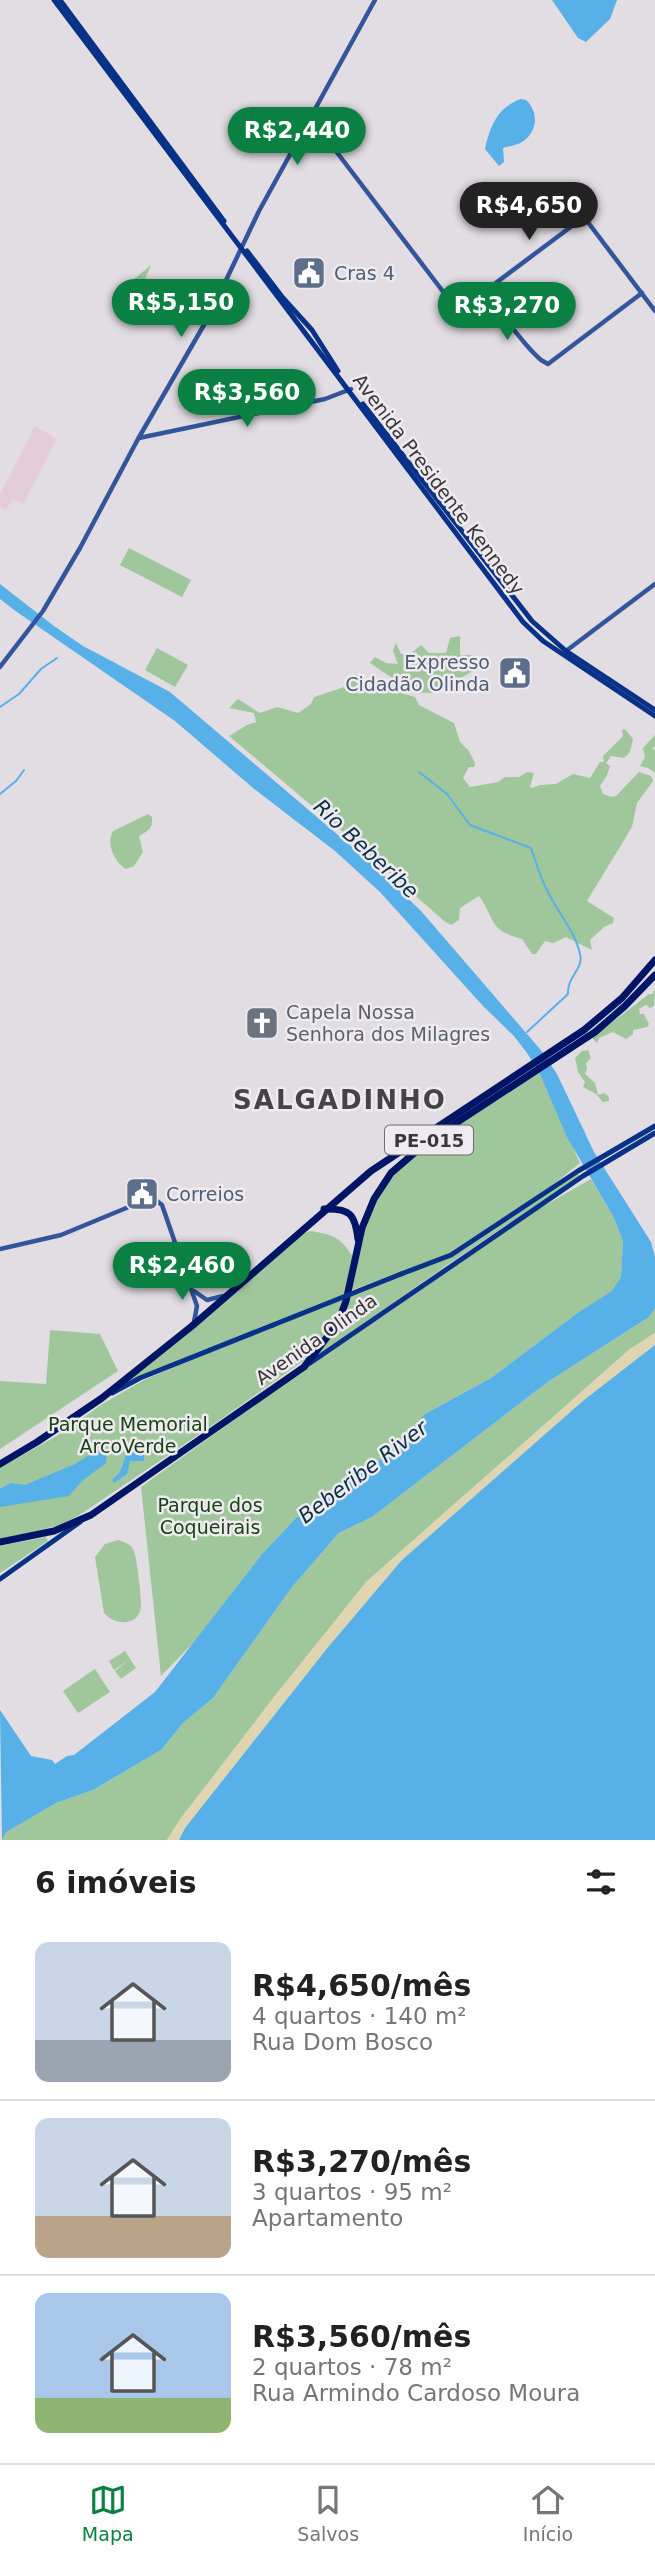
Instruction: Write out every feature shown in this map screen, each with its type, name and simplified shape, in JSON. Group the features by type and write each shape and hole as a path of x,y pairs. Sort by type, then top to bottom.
{"highway":[{"name":"PE-015","path":"304,1367 330,1336 342,1313 358,1243 374,1199 394,1169 427,1142 552,1055 608,1011 655,960"},
{"name":"PE-015","path":"552,1055 595,1032 655,976"},
{"name":"PE-015","path":"0,1464 102,1398 192,1326 324,1209 386,1159 535,1067"},
{"path":"324,1209 339,1209 351,1215 356,1224 358,1243"},
{"path":"161,1345 171,1343"},
{"name":"Avenida Olinda","path":"91,1515 304,1367"},
{"name":"PE-015","path":"0,1542 54,1531 91,1515"}],"main road":[{"name":"Avenida Presidente Kennedy","path":"54,0 241,246 312,330 350,390 523,622 543,642 655,716"},
{"name":"Avenida Presidente Kennedy","path":"60,0 90,37 241,246"},
{"name":"Avenida Presidente Kennedy","path":"350,390 536,626 566,651 655,710"},
{"name":"Avenida Olinda","path":"304,1367 583,1176 606,1157 655,1126"},
{"name":"Avenida Olinda","path":"102,1398 140,1378 457,1251 578,1171 655,1133"},
{"name":"Avenida Olinda","path":"0,1579 91,1515"}],"street":[{"path":"0,667 44,610 80,548 145,425 208,318 241,246 375,0"},
{"path":"310,117 451,302 460,298 497,310 537,357 548,363 642,293"},
{"path":"473,301 584,217 655,311"},
{"path":"138,439 300,405 350,390"},
{"path":"145,425 148,431 155,435"},
{"path":"566,651 655,584"},
{"path":"0,1249 61,1235 148,1199 157,1200 162,1205 189,1281 197,1311 192,1326"},
{"path":"189,1281 195,1293 204,1299 214,1299 226,1294"}],"shaded area":[{"path":"35,426 57,439 23,504 13,499 6,510 0,507 0,494"}],"green space":[{"path":"151,265 136,301 119,292"},
{"path":"129,548 191,580 182,597 120,565"},
{"path":"460,636 460,655 473,655 478,668 435,693 398,692 415,697 419,705 454,723 460,742 475,763 474,767 469,767 463,778 470,787 498,782 505,777 519,777 527,772 534,773 530,787 532,788 556,784 573,774 590,778 600,762 604,762 603,756 623,736 622,730 625,729 633,739 630,752 624,758 611,756 606,763 610,766 600,786 603,794 616,796 639,772 651,776 653,781 637,803 632,827 587,901 614,918 613,923 604,927 590,940 592,950 566,937 553,943 545,941 536,954 532,954 522,939 498,928 479,896 460,908 459,920 451,925 444,921 229,736 256,722 254,713 229,708 238,699 260,713 277,707 298,713 311,704 314,697 344,687 356,674 369,687 387,691 392,678 370,663 375,657 386,663 398,664 393,651 396,643 401,654 409,655 421,645 429,653 446,653 450,638"},
{"path":"157,648 188,665 175,687 145,670"},
{"path":"655,735 655,746 652,749 655,750 655,773 640,766 645,757 643,748"},
{"path":"148,814 152,817 151,827 139,836 143,852 134,866 126,869 112,852 110,841 113,831"},
{"path":"655,989 654,1006 650,1008 646,1005 639,1009 649,1024 647,1027 633,1030 633,1034 626,1039 613,1032 599,1038 597,1043 592,1038 652,994"},
{"path":"588,1050 591,1058 586,1063 585,1074 595,1083 598,1095 604,1093 609,1097 609,1101 603,1102 596,1094 583,1087 585,1082 578,1072 575,1058 582,1051"},
{"path":"538,1070 580,1163 550,1187 453,1253 352,1290 365,1230 379,1189 427,1143"},
{"path":"578,1174 580,1176 316,1357 340,1327 351,1293 462,1251"},
{"name":"Parque dos Coqueirais","path":"591,1179 614,1218 623,1241 621,1277 613,1291 576,1314 491,1378 425,1414 394,1450 296,1518 262,1554 195,1641 161,1676 141,1487 339,1344 528,1215"},
{"name":"Parque Memorial ArcoVerde","path":"310,1231 336,1238 354,1259 339,1313 330,1332 306,1359 78,1516 60,1525 0,1540 0,1468 69,1429 99,1406 144,1380 307,1310 114,1390 293,1238"},
{"path":"655,1308 655,1333 630,1349 366,1582 181,1818 167,1840 2,1840 5,1832 56,1803 93,1790 161,1750 183,1723 213,1698 292,1587 339,1533 372,1517 549,1381 649,1317"},
{"path":"50,1330 100,1334 118,1371 0,1449 0,1381 46,1384"},
{"path":"46,1537 48,1541 0,1573 0,1546"},
{"path":"118,1540 133,1549 140,1585 140,1612 132,1621 126,1622 114,1620 104,1613 95,1557 105,1544"},
{"path":"125,1651 136,1668 121,1679 115,1671 129,1660 114,1670 109,1661"},
{"path":"95,1669 110,1692 78,1713 63,1691"}],"sand":[{"path":"655,1333 655,1345 584,1400 402,1560 329,1646 185,1828 179,1840 167,1840 273,1698 366,1582 630,1349"}],"water":[{"path":"552,0 617,0 610,19 586,42 578,38"},
{"path":"521,99 526,100 533,109 534,125 523,142 503,148 504,162 499,166 485,149 489,133 500,113"},
{"name":"Beberibe River","path":"0,584 83,646 170,692 372,864 421,911 540,1049 557,1074 594,1152 651,1242 655,1257 655,1308 649,1317 549,1381 372,1517 339,1533 292,1587 213,1698 183,1723 161,1750 93,1790 56,1803 6,1832 2,1840 0,1710 31,1756 52,1760 55,1764 74,1755 155,1692 262,1554 296,1518 394,1450 425,1414 491,1378 576,1314 612,1291 621,1277 623,1241 614,1218 567,1137 539,1072 527,1053 380,892 335,851 253,788 175,721 0,599"},
{"path":"655,1345 655,1840 179,1840 185,1828 329,1646 402,1560 584,1400"},
{"path":"129,1447 134,1447 144,1454 144,1461 130,1461 127,1474 114,1483 112,1480 120,1472"},
{"path":"99,1449 107,1449 106,1463 82,1481 69,1496 0,1507 0,1489 11,1483 25,1485 75,1464"}],"waterway":[{"path":"0,707 19,694 41,669 57,658"},
{"path":"0,794 16,781 24,770"},
{"path":"419,772 447,794 470,825 531,848 551,898 578,945 580,964 570,982 568,994 527,1032"}],"place":[{"name":"Cras 4","path":"309,273"},
{"name":"Expresso Cidadão Olinda","path":"515,673"},
{"name":"Capela Nossa Senhora dos Milagres","path":"262,1023"},
{"name":"Correios","path":"142,1194"}],"district":[{"name":"SALGADINHO","path":"340,1100"}],"water label":[{"name":"Rio Beberibe","path":"366,849"}]}
